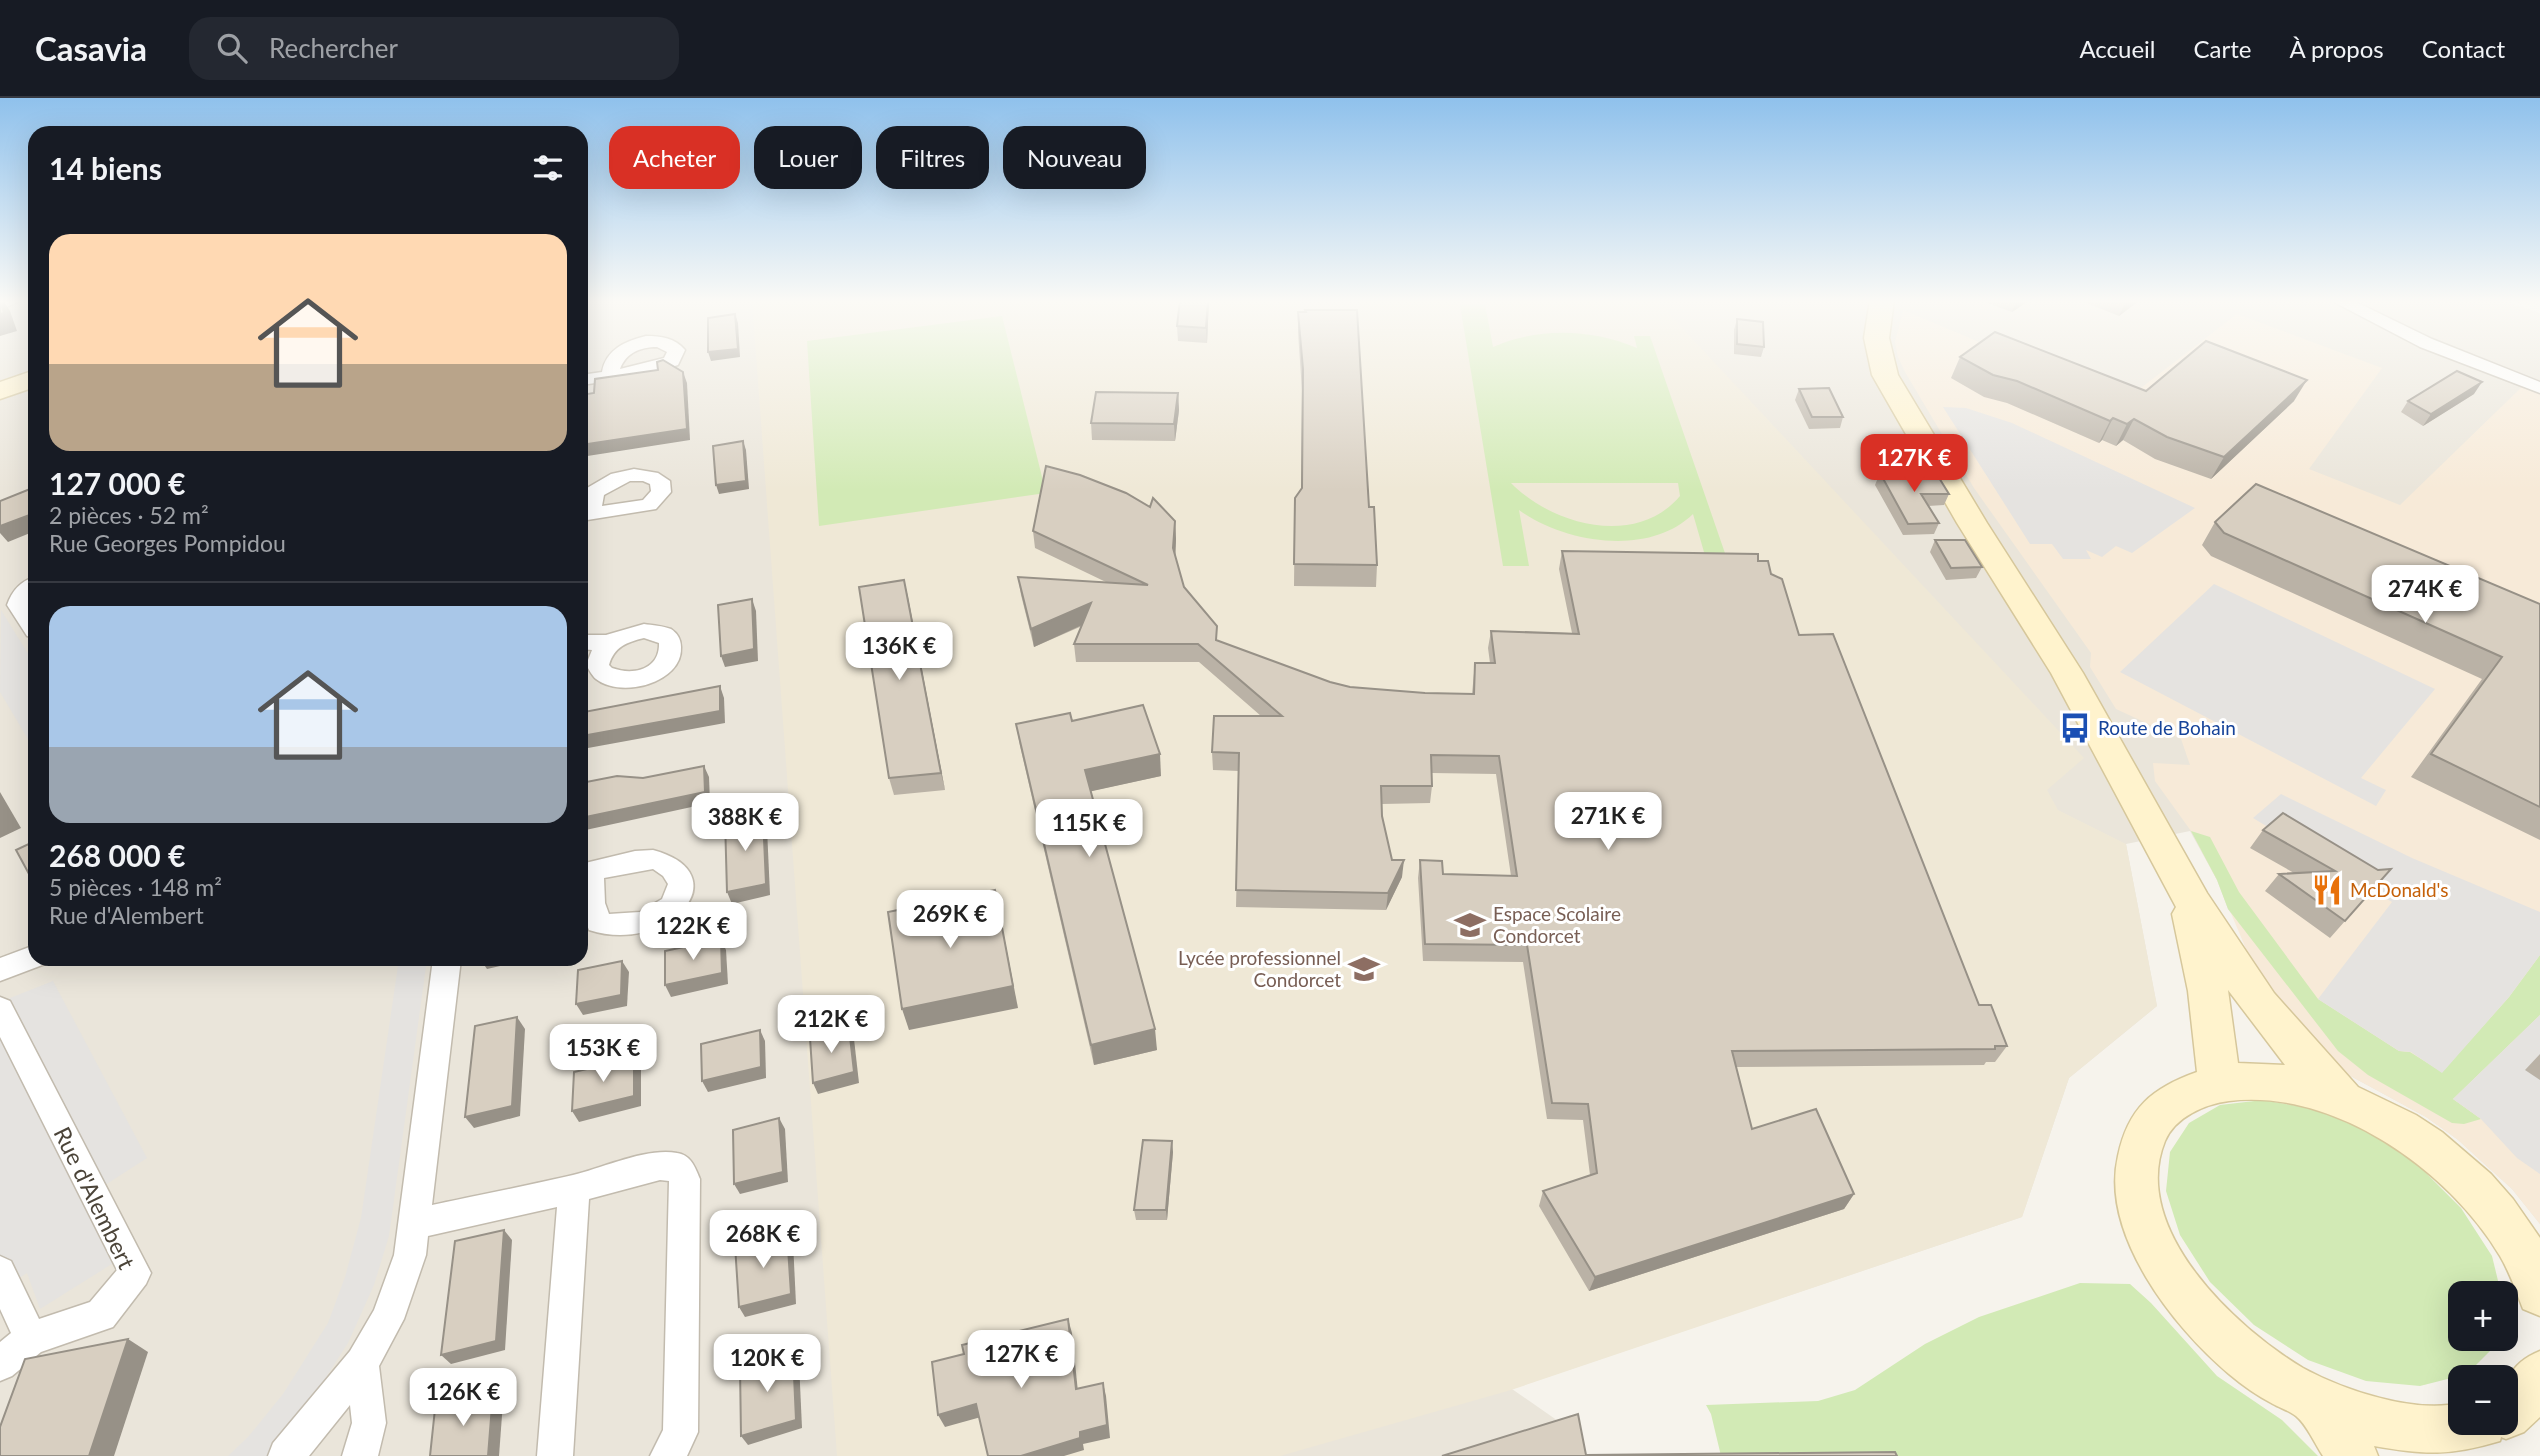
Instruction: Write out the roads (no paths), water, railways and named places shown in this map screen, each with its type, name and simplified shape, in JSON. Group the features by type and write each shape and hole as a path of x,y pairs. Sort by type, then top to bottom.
{"main road":[{"path":"1881,363 1885,375 1985,544 2076,688 2150,821 2186,894 2286,1040 2348,1101"},
{"path":"0,393 28,381"},
{"path":"0,393 28,386"},
{"path":"2186,894 2208,991 2219,1082"},
{"path":"2448,1430 2382,1425 2315,1400 2253,1363 2200,1315 2162,1263 2140,1212 2136,1164 2149,1124 2178,1097 2219,1082 2258,1080 2302,1086 2348,1101 2384,1118 2418,1140 2463,1176 2501,1218 2539,1284"},
{"path":"2315,1400 2353,1456"},
{"path":"2470,1456 2471,1450 2486,1435"}],"street":[{"path":"2478,363 2540,388"},
{"path":"588,379 610,376"},
{"path":"28,590 21,595 18,606 28,621"},
{"path":"588,642 610,643"},
{"path":"0,970 28,959"},
{"path":"286,1456 362,1363 387,1319 410,1255 430,1077 446,966"},
{"name":"Rue d'Alembert","path":"0,1009 135,1273 101,1315 31,1339 0,1364"},
{"path":"415,1224 574,1189 660,1166 678,1167 685,1178 680,1432 668,1456"},
{"path":"555,1456 574,1189"},
{"path":"0,1272 31,1339"},
{"path":"360,1456 369,1423 362,1363"}],"place":[{"name":"Route de Bohain","path":"2075,728"},
{"name":"McDonald's","path":"2327,890"},
{"name":"Espace Scolaire Condorcet","path":"1470,925"},
{"name":"Lycée professionnel Condorcet","path":"1364,969"}]}
